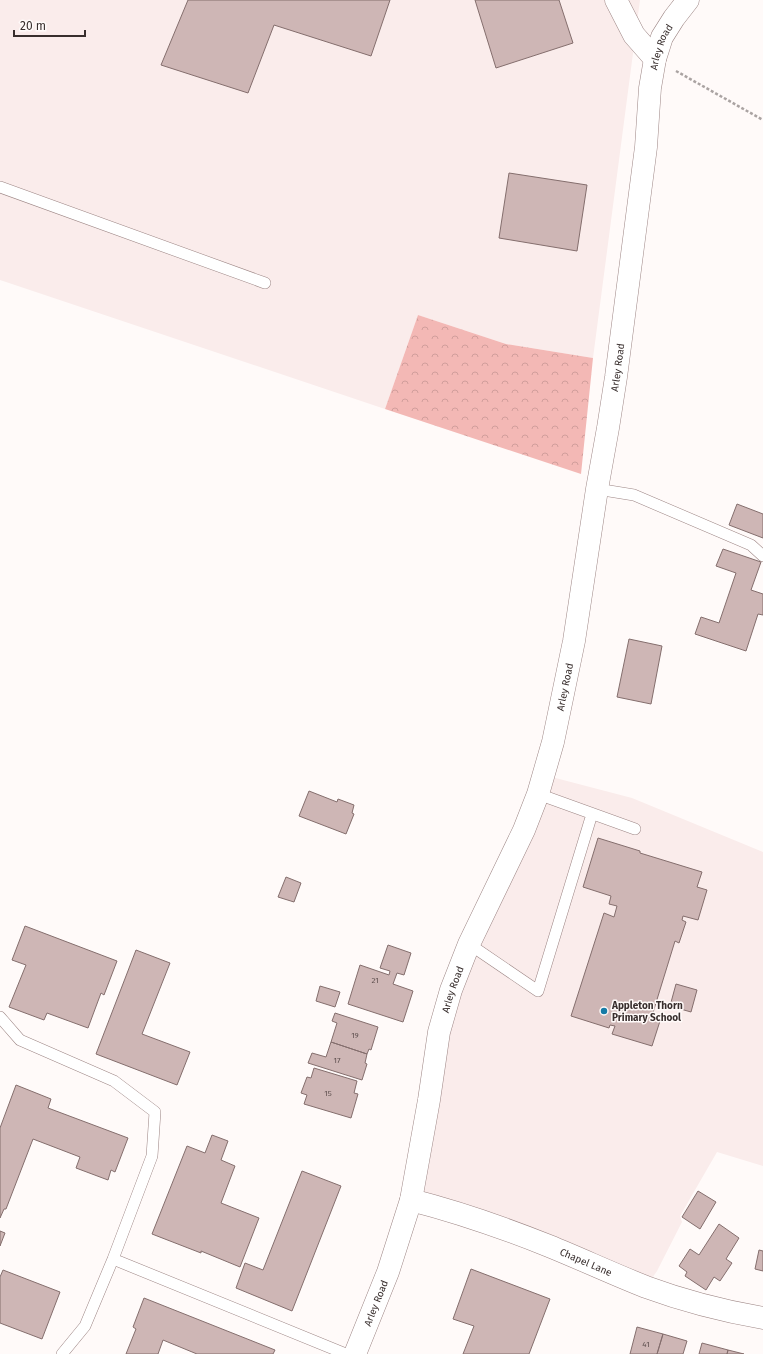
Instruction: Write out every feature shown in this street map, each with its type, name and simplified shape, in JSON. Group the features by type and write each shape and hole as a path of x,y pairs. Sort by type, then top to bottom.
{"street":[{"path":"616,0 634,35 655,59"},
{"name":"Arley Road","path":"355,1354 388,1272 411,1200 429,1100 439,1032 451,990 469,944 524,830 538,794 553,742 574,641 597,489 608,428 645,154 650,88 655,59 662,37 688,0"},
{"name":"Chapel Lane","path":"411,1200 458,1213 548,1246 653,1289 730,1312 763,1318"}],"lane":[{"path":"0,186 265,283"},
{"path":"597,489 634,495 751,545 763,556"},
{"path":"538,794 635,829"},
{"path":"469,944 538,991 592,814"},
{"path":"0,1017 20,1040 114,1081 155,1112 152,1156 113,1259 84,1326 62,1354"},
{"path":"113,1259 346,1354"}],"path":[{"path":"655,59 763,120"}],"shaded area":[{"path":"0,0 640,0 593,358 506,344 418,315 385,409 0,280"},
{"name":"Appleton Thorn Primary School","path":"544,775 632,798 763,852 763,1166 717,1152 680,1216 682,1222 657,1271 646,1287 411,1200 439,1032"}],"green space":[{"path":"418,315 506,344 593,358 581,474 385,409"}],"building":[{"path":"188,0 390,0 371,56 274,25 248,93 161,65"},
{"path":"475,0 559,0 573,43 496,68"},
{"path":"509,173 587,185 577,251 499,238"},
{"path":"737,504 763,514 763,538 729,525"},
{"path":"723,549 761,562 751,590 763,594 763,615 758,614 746,651 695,634 701,617 719,623 736,573 716,566"},
{"path":"629,639 662,646 651,704 617,697"},
{"path":"309,791 337,802 338,799 354,805 352,813 354,814 346,834 299,816"},
{"path":"598,838 640,851 640,853 702,872 697,887 707,890 698,920 683,916 682,920 686,922 679,943 675,941 651,1019 660,1021 652,1046 612,1034 615,1026 610,1025 609,1028 571,1016 604,913 614,917 617,906 609,904 611,896 583,887"},
{"path":"286,877 301,883 294,902 278,897"},
{"path":"25,926 117,961 104,995 101,993 88,1028 47,1013 44,1020 9,1007 26,965 12,960"},
{"path":"388,945 411,953 404,975 397,973 393,984 413,991 403,1022 348,1004 360,965 389,975 390,971 380,968"},
{"path":"136,950 170,963 142,1034 190,1052 177,1085 96,1054"},
{"path":"676,984 697,990 691,1012 670,1006"},
{"path":"320,986 340,992 335,1007 316,1001"},
{"path":"335,1013 378,1027 371,1050 369,1049 367,1054 331,1042 337,1023 332,1021"},
{"path":"331,1042 367,1054 365,1063 367,1064 362,1080 308,1063 312,1053 326,1057"},
{"path":"314,1068 357,1081 354,1093 358,1094 351,1118 304,1104 307,1095 301,1093 307,1077 311,1078"},
{"path":"16,1085 51,1099 48,1108 128,1138 115,1172 111,1170 108,1180 76,1168 80,1157 33,1139 6,1209 4,1209 0,1218 0,1128"},
{"path":"212,1135 228,1141 221,1160 235,1166 221,1203 259,1218 240,1267 201,1251 201,1253 152,1234 187,1146 205,1153"},
{"path":"302,1171 341,1186 292,1311 236,1288 245,1263 263,1270"},
{"path":"698,1191 716,1202 700,1229 682,1217"},
{"path":"719,1224 739,1238 726,1259 732,1263 720,1281 714,1277 706,1290 685,1276 687,1272 679,1266 690,1249 699,1255"},
{"path":"0,1231 5,1233 0,1246"},
{"path":"759,1250 763,1251 763,1271 755,1269"},
{"path":"471,1269 550,1299 529,1354 463,1354 474,1326 453,1319"},
{"path":"3,1270 60,1292 42,1339 0,1323 0,1277"},
{"path":"144,1298 275,1350 273,1354 197,1354 163,1340 158,1354 126,1354 136,1329 133,1327"},
{"path":"637,1327 663,1334 657,1354 630,1354"},
{"path":"663,1334 687,1341 683,1354 657,1354"},
{"path":"702,1343 728,1350 727,1354 699,1354"},
{"path":"728,1350 744,1354 727,1354"}],"place":[{"name":"Appleton Thorn Primary School","path":"604,1011"}]}
